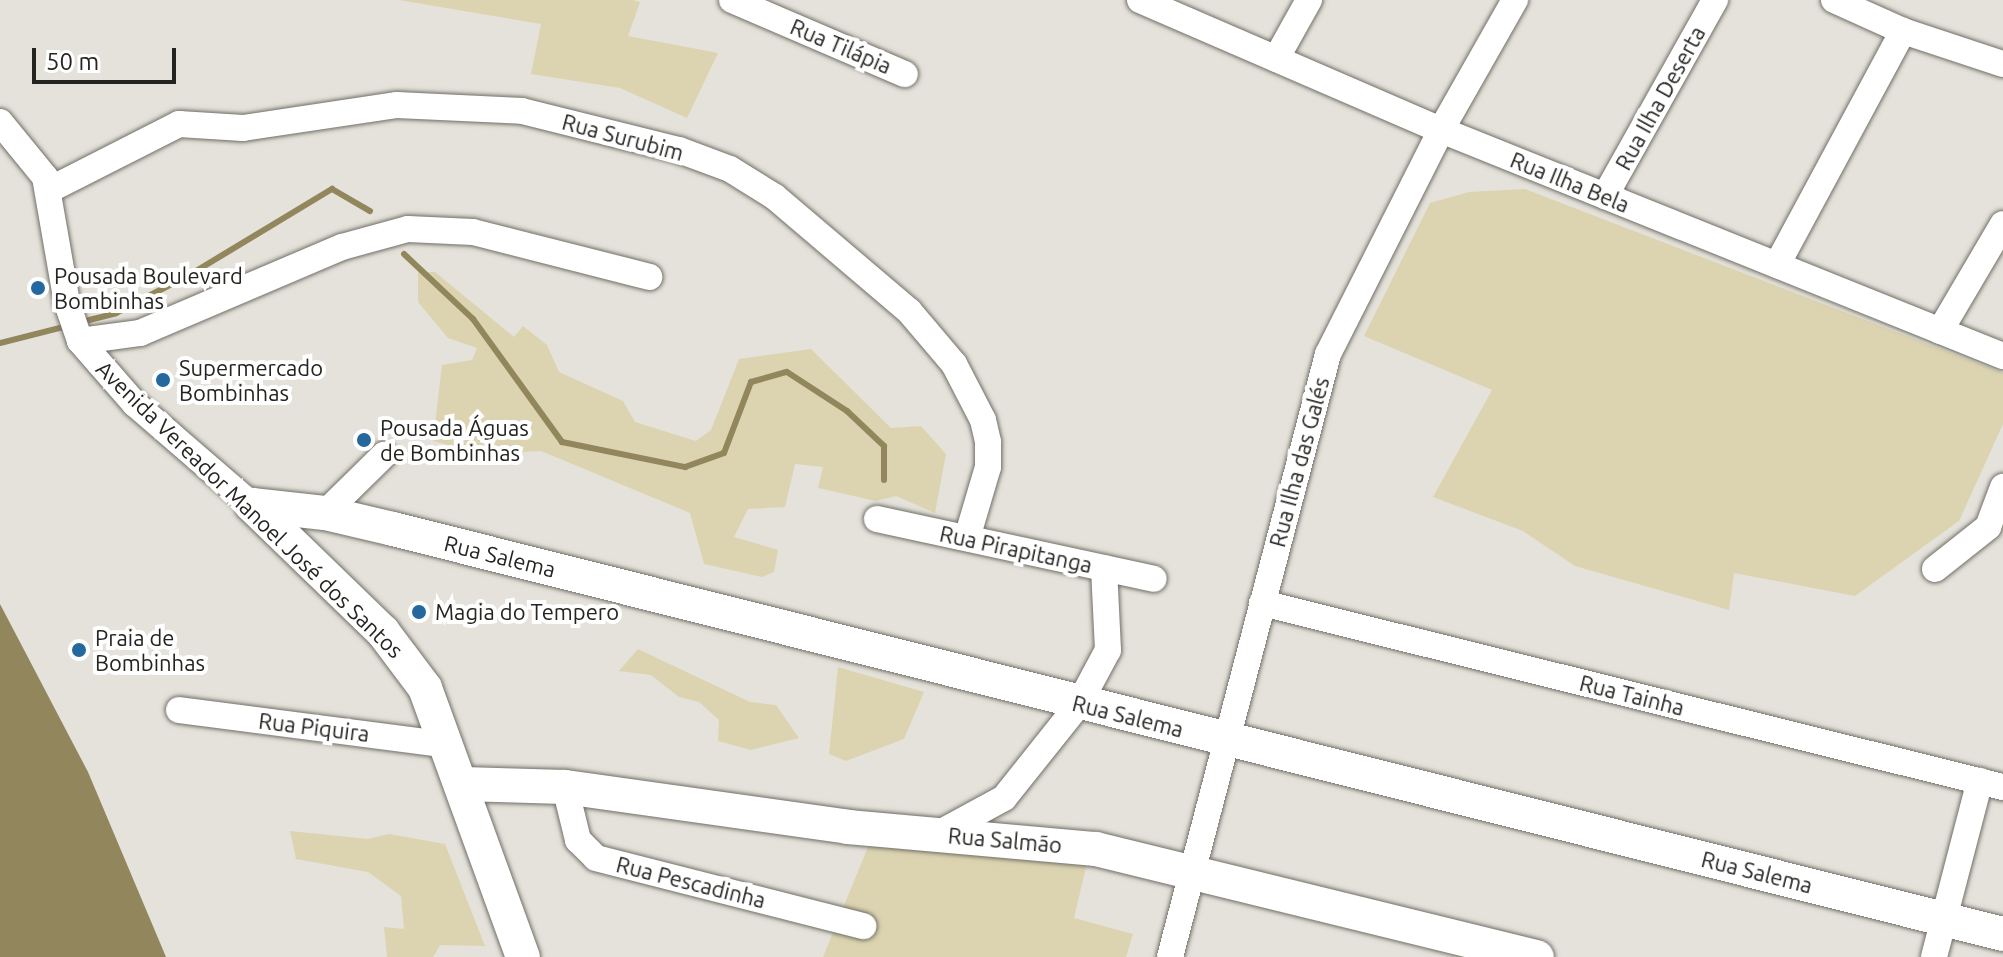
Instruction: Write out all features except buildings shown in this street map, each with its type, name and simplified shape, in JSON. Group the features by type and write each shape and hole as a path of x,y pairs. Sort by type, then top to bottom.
{"main road":[{"name":"Rua Salema","path":"252,505 325,513 2003,934"},
{"name":"Avenida Vereador Manoel José dos Santos","path":"252,505 409,662 449,745 523,957"},
{"name":"Rua Salmão","path":"463,784 565,787 938,834 1096,849 1537,957"}],"street":[{"name":"Rua Tilápia","path":"732,0 905,74"},
{"name":"Rua Ilha Bela","path":"1140,0 1441,130 2003,356"},
{"path":"1276,59 1309,0"},
{"name":"Rua Ilha das Galés","path":"1170,957 1328,354 1441,130 1515,0"},
{"name":"Rua Ilha Deserta","path":"1605,196 1715,0"},
{"path":"1834,0 1903,31 2003,64"},
{"path":"1777,265 1903,31"},
{"name":"Rua Surubim","path":"49,190 179,124 243,128 397,105 522,111 679,150 730,169 775,197 909,311 954,364 983,420 988,442 988,467 967,538"},
{"path":"0,122 37,164 49,190 77,330 140,333 342,247 408,229 473,232 649,277"},
{"path":"1940,331 2003,224"},
{"name":"Avenida Vereador Manoel José dos Santos","path":"77,330 135,404 252,505"},
{"path":"325,513 384,455"},
{"path":"1935,569 1995,530 2003,487"},
{"name":"Rua Pirapitanga","path":"877,519 1154,579"},
{"path":"938,834 1004,798 1079,704 1108,650 1104,568"},
{"name":"Rua Tainha","path":"1262,603 1992,784"},
{"name":"Rua Piquira","path":"179,710 449,745"},
{"path":"1934,957 1944,919 1992,784"},
{"name":"Rua Pescadinha","path":"565,787 578,840 596,858 863,926"}],"shaded area":[{"path":"399,0 632,0 640,2 628,36 718,53 687,118 620,88 531,74 541,24"},
{"path":"1525,189 2003,373 2003,424 1959,521 1855,596 1734,573 1729,610 1575,566 1523,531 1433,497 1492,390 1364,336 1430,203 1469,192"},
{"path":"418,272 435,272 514,337 523,326 547,345 559,372 623,401 635,422 696,441 711,430 739,359 811,349 891,428 921,426 946,454 935,513 896,496 876,501 818,488 823,467 795,464 785,507 748,509 734,537 778,550 774,572 762,577 704,564 690,513 541,451 484,454 433,441 442,365 472,360 477,348 448,338 418,302"},
{"path":"0,604 88,772 166,957 0,957"},
{"path":"638,649 750,702 776,705 799,738 751,750 718,741 719,720 699,702 679,697 651,675 619,671"},
{"path":"838,667 924,692 904,739 846,761 829,754"},
{"path":"290,831 368,839 389,834 445,844 485,946 440,945 433,957 387,957 384,927 404,929 401,896 368,872 296,859"},
{"path":"870,842 1087,863 1074,918 1133,934 1126,957 823,957"}],"waterway":[{"path":"81,322 116,313 191,274 332,189 370,211"},
{"path":"404,254 473,319 562,442 685,467 724,453 751,382 787,372 847,411 884,446 884,480"},
{"path":"0,343 67,326"}],"place":[{"name":"Pousada Boulevard Bombinhas","path":"38,288"},
{"name":"Supermercado Bombinhas","path":"163,380"},
{"name":"Pousada Águas de Bombinhas","path":"364,440"},
{"name":"Magia do Tempero","path":"419,612"},
{"name":"Praia de Bombinhas","path":"79,650"}]}
